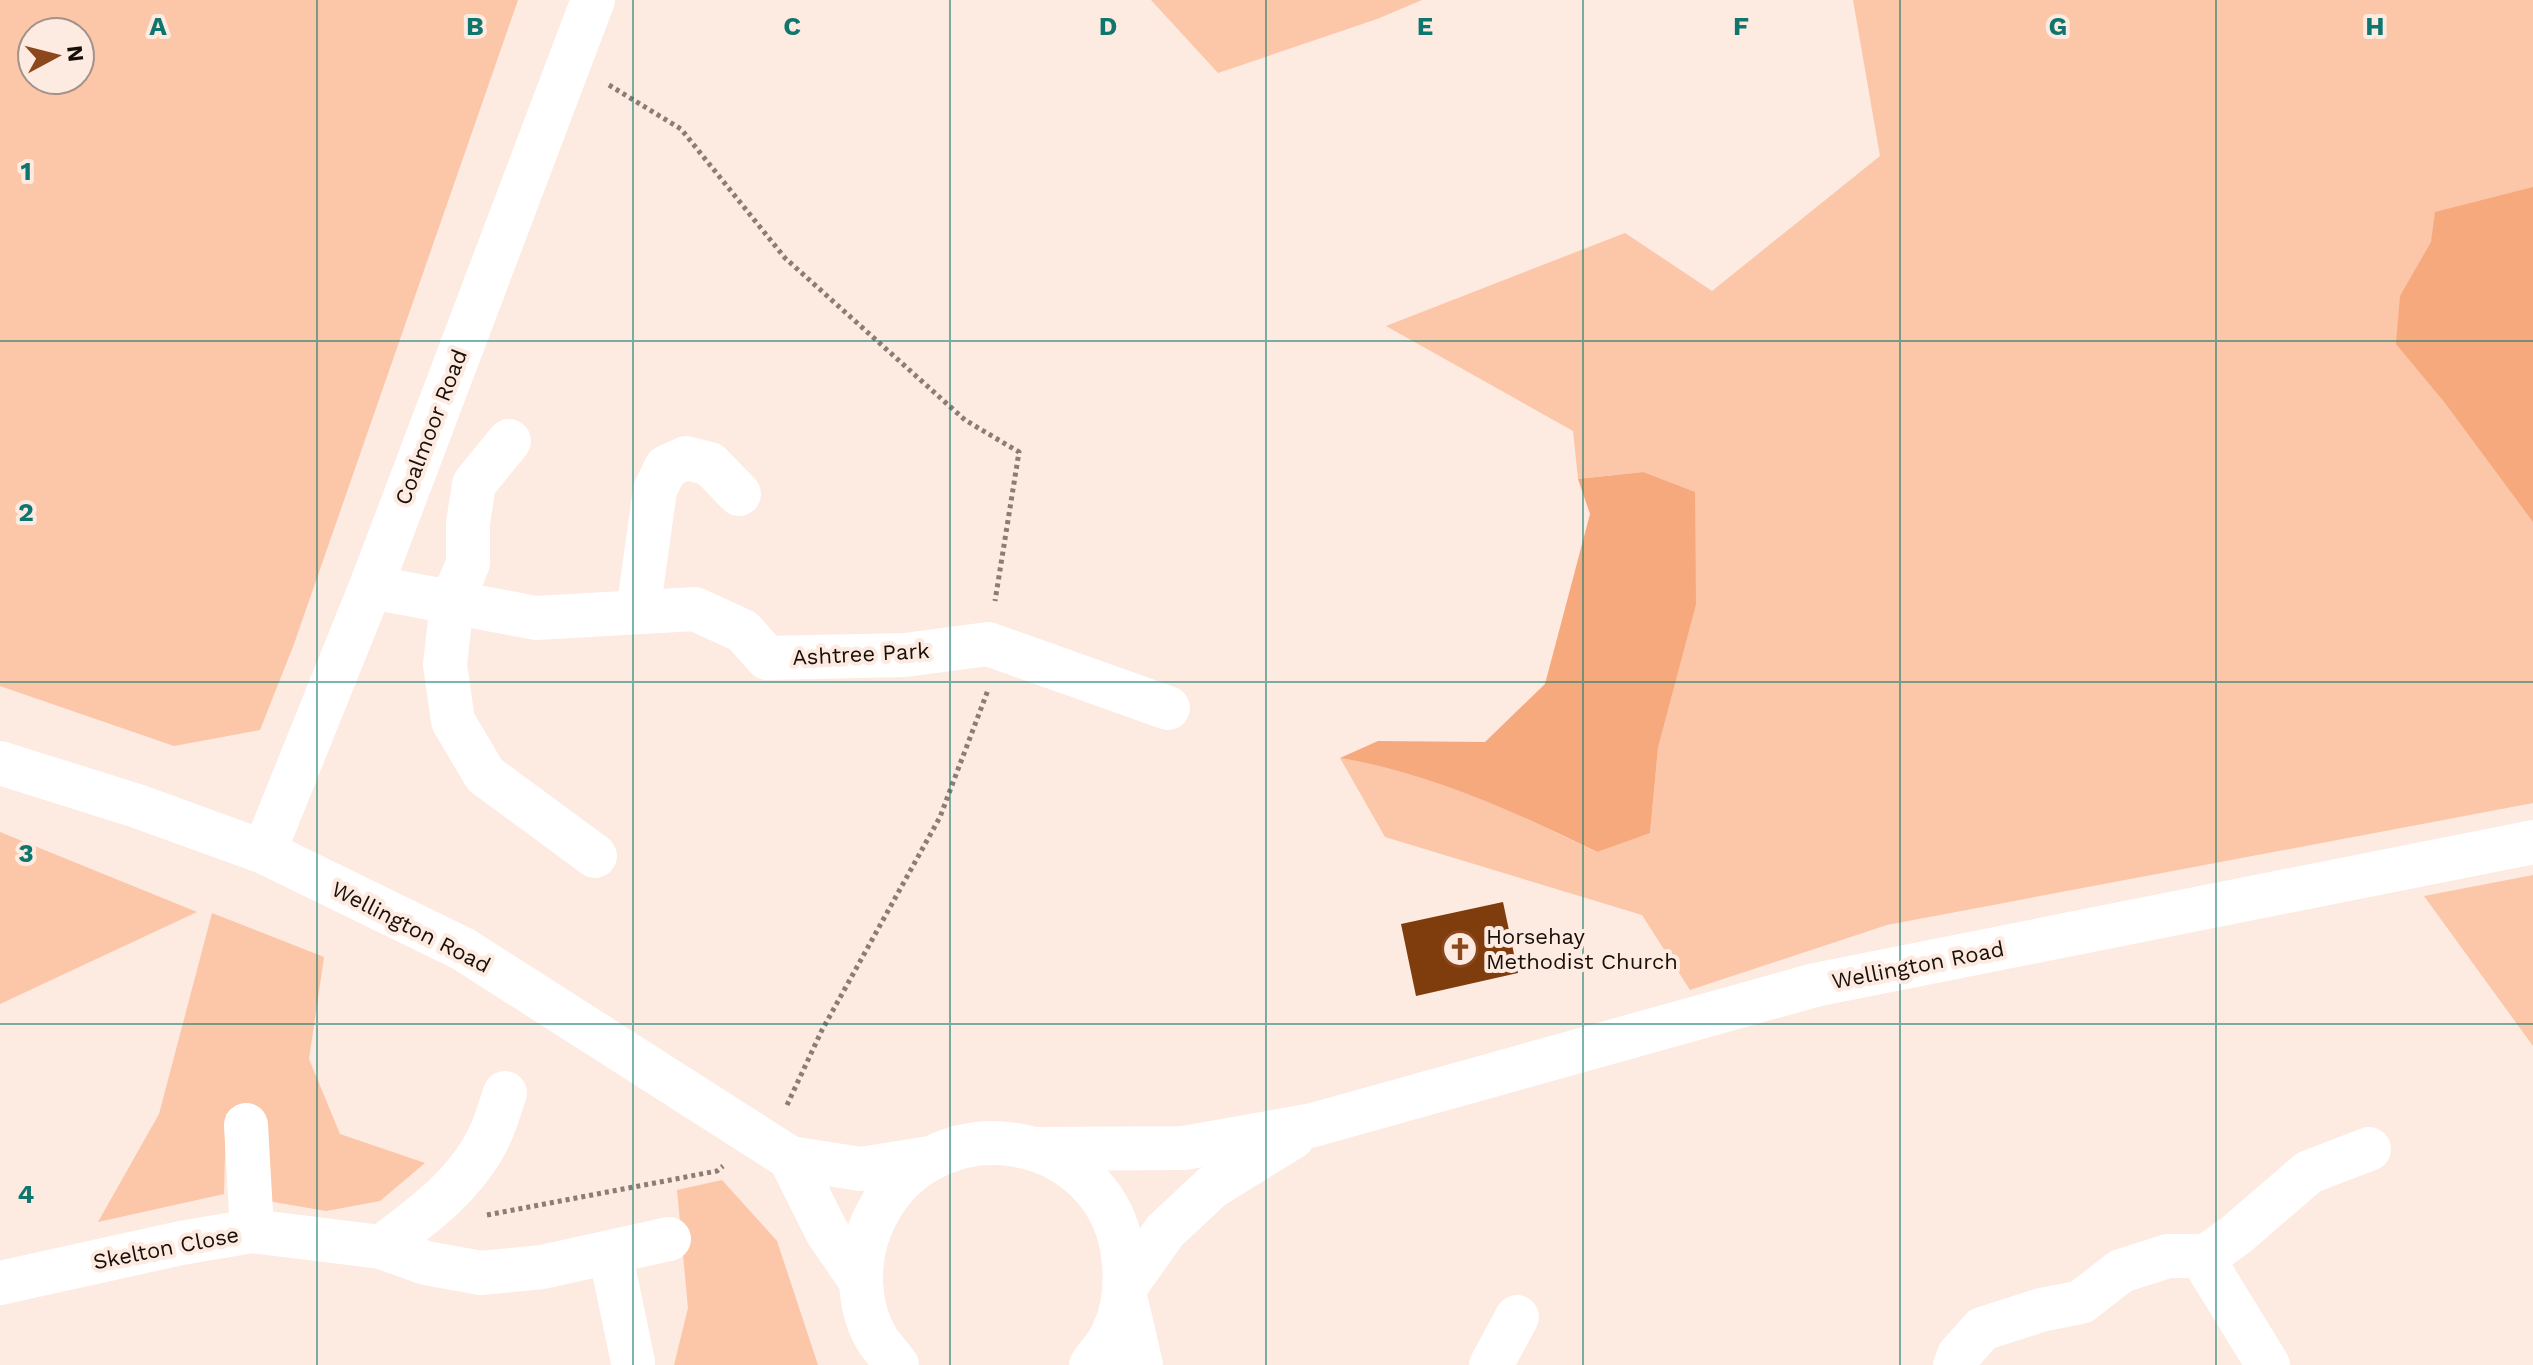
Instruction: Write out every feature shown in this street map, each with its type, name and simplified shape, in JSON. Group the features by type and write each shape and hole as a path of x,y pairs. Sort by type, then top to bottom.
{"main road":[{"name":"Coalmoor Road","path":"264,852 372,584 593,0"},
{"path":"509,441 474,484 468,523 468,563 452,602 445,665 453,721 485,775 595,856"},
{"path":"638,612 655,490 666,467 686,458 710,464 739,494"},
{"name":"Ashtree Park","path":"372,584 392,591 536,618 695,609 743,631 767,658 905,655 988,644 1168,708"},
{"name":"Wellington Road","path":"0,763 137,806 264,852 463,949 771,1147 861,1169 930,1158"},
{"name":"Wellington Road","path":"1037,1149 1184,1148 1313,1125 1815,985 2533,842"},
{"path":"381,1247 430,1211 461,1180 489,1136 505,1093"},
{"path":"246,1125 252,1231"},
{"name":"Wellington Road","path":"1126,1291 1165,1231 1212,1187 1313,1125"},
{"path":"885,1356 866,1311 860,1280 864,1244 877,1209 900,1180 930,1158 964,1145 1001,1142 1037,1149 1076,1170 1105,1202 1123,1242 1126,1291 1141,1365"},
{"path":"771,1147 860,1280"},
{"path":"1955,1365 1959,1355 1982,1329 2041,1310 2081,1302 2121,1271 2168,1256 2211,1253 2309,1172 2369,1149"},
{"name":"Skelton Close","path":"0,1283 181,1243 252,1231 381,1247 426,1263 481,1273 542,1267 669,1239"},
{"path":"610,1252 633,1362"},
{"path":"2201,1256 2268,1365"},
{"path":"1091,1365 1112,1335 1126,1291"},
{"path":"1491,1365 1517,1317"}],"path":[{"path":"570,62 681,129 785,258 965,420"},
{"path":"445,1195 477,1217 717,1171 771,1147 822,1030 940,817"}],"shaded area":[{"path":"0,0 518,0 294,644 260,730 174,746 0,686"},
{"path":"1151,0 1422,0 1377,19 1218,73"},
{"path":"1853,0 2533,0 2533,803 1887,925 1690,990 1642,915 1385,837 1340,758 1439,784 1596,852 1650,832 1658,748 1696,605 1643,472 1578,479 1573,431 1386,326 1625,233 1712,291 1880,156"},
{"path":"2533,187 2533,522 2445,403 2396,344 2400,296 2431,242 2435,212"},
{"path":"1643,472 1695,492 1696,605 1658,748 1650,833 1597,852 1472,796 1406,773 1340,758 1378,741 1485,742 1545,684 1590,514 1578,479"},
{"path":"0,832 197,912 0,1004"},
{"path":"2533,875 2533,1046 2424,896"},
{"path":"212,913 324,957 309,1059 340,1134 425,1163 380,1201 326,1211 268,1201 251,1113 226,1114 224,1194 98,1222 159,1114"},
{"path":"722,1180 777,1241 818,1365 674,1365 688,1308 677,1190"}],"building":[{"name":"Horsehay Methodist Church","path":"1503,902 1518,973 1416,996 1401,924"}],"place":[{"name":"Horsehay Methodist Church","path":"1460,949"}]}
